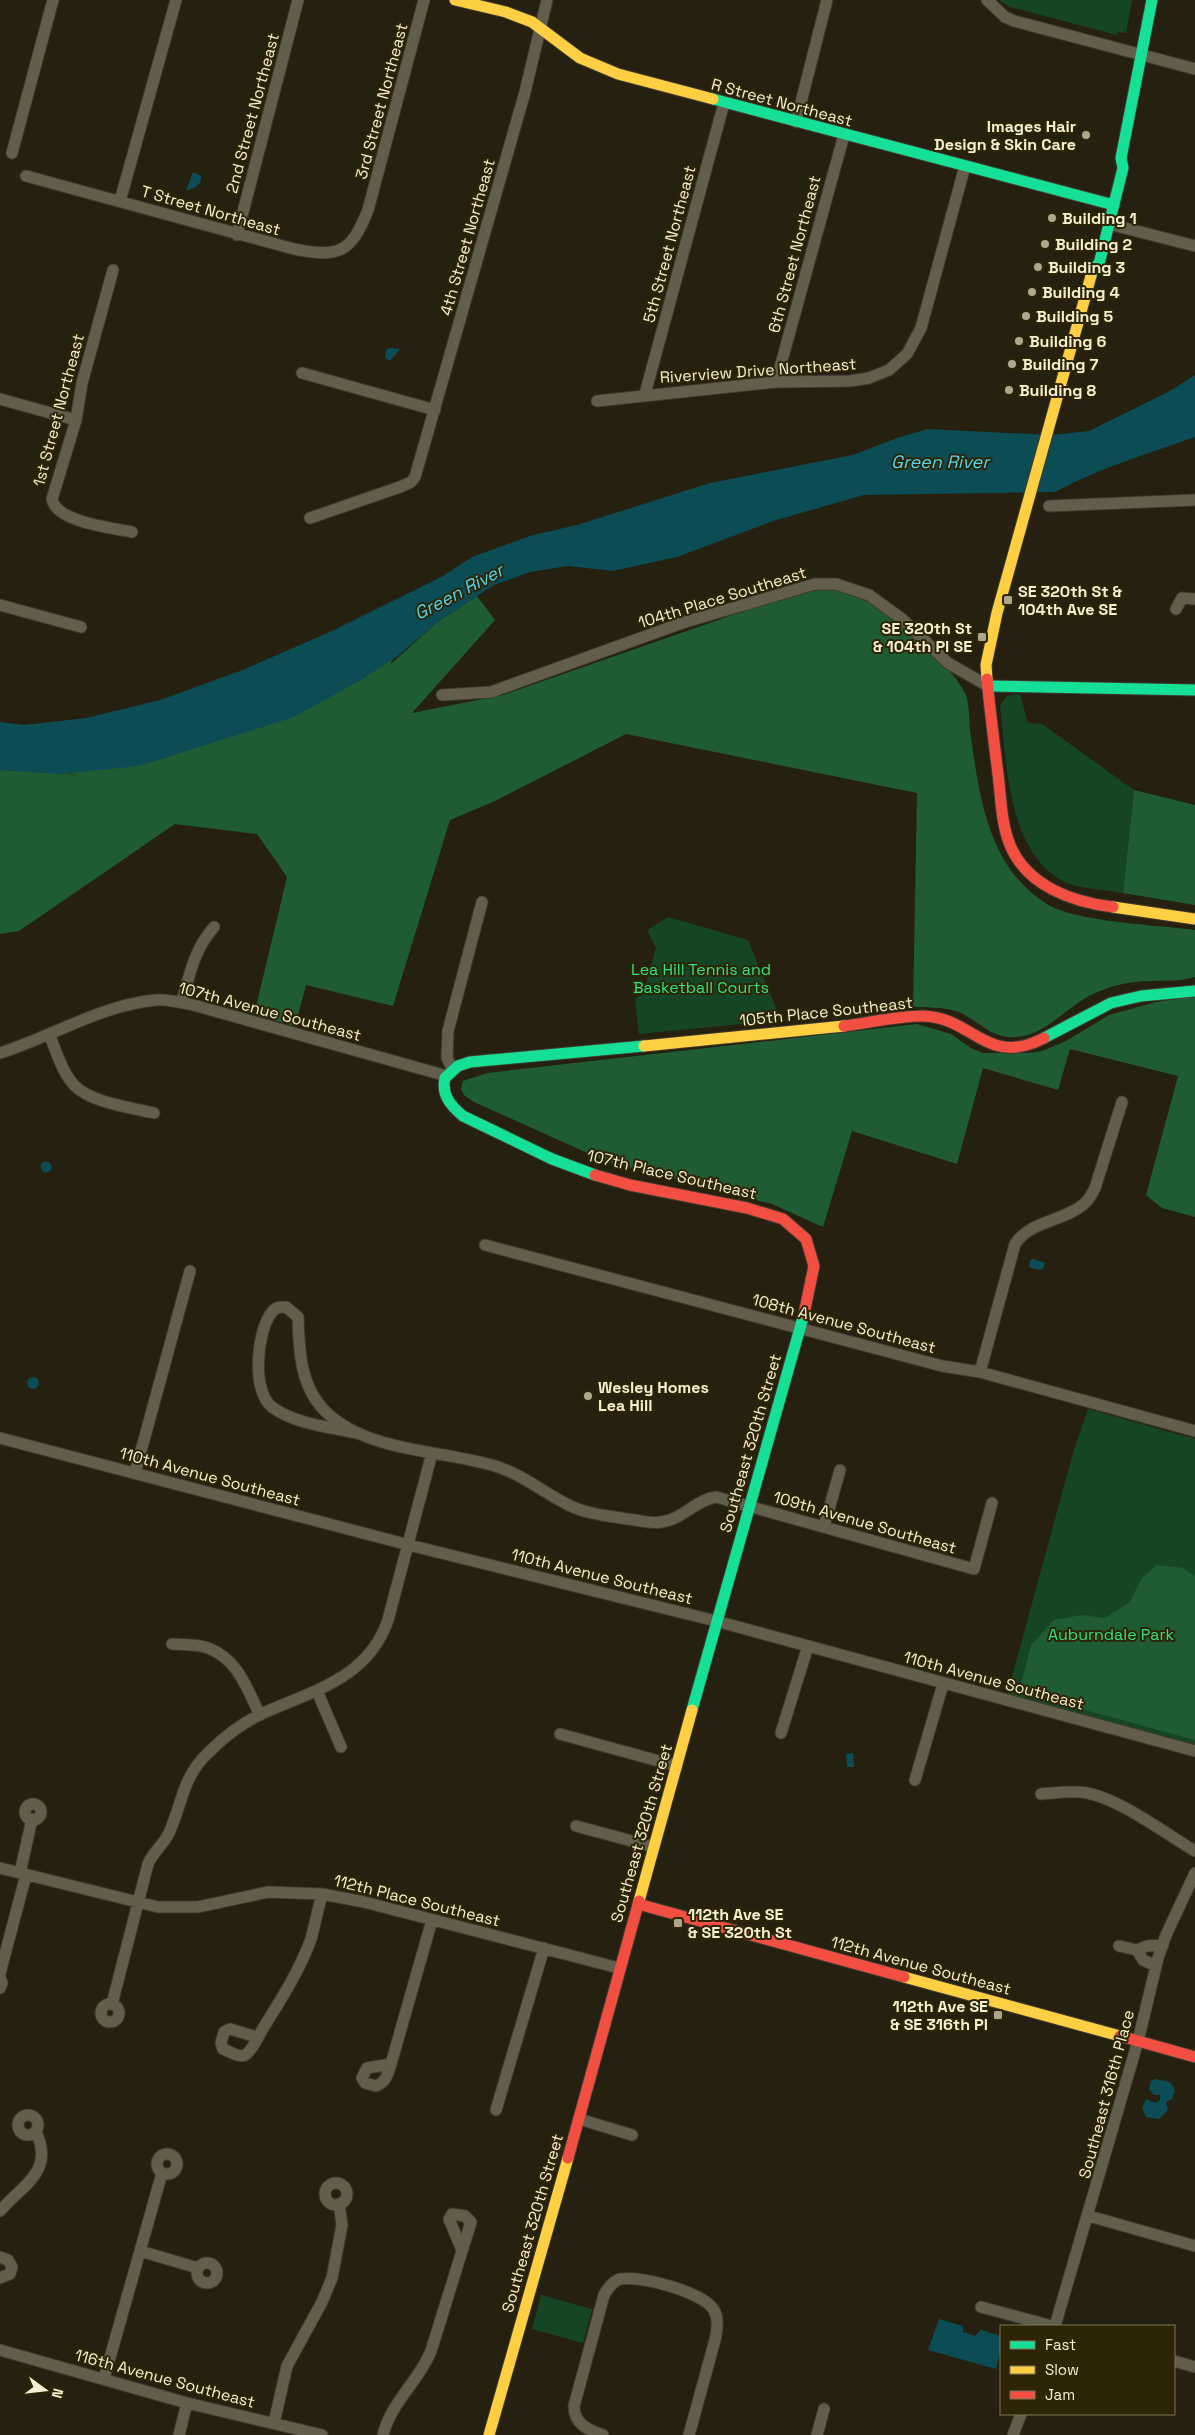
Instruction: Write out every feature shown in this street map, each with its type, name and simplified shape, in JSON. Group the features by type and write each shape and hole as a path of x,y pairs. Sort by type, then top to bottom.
{"street":[{"path":"12,152 53,0"},
{"path":"120,201 176,0"},
{"name":"2nd Street Northeast","path":"237,235 298,0"},
{"name":"3rd Street Northeast","path":"368,210 424,0"},
{"name":"R Street Northeast","path":"456,0 506,12 541,28 566,49 605,69 724,103 1110,204"},
{"name":"4th Street Northeast","path":"310,518 400,487 413,480 435,410 541,28 547,0"},
{"path":"796,122 827,0"},
{"path":"1093,268 1090,263 1123,168 1121,158 1152,0"},
{"path":"989,3 1014,21 1195,69"},
{"name":"5th Street Northeast","path":"646,394 724,103"},
{"name":"6th Street Northeast","path":"776,382 844,135"},
{"name":"Riverview Drive Northeast","path":"597,401 646,394 776,382 850,381 877,376 889,370 904,359 914,345 924,322 965,166"},
{"name":"T Street Northeast","path":"26,176 237,235 311,252 332,252 348,246 354,240 368,210"},
{"path":"1110,204 1109,224 1099,264 1093,268 989,647 986,665 1003,818 1010,845 1019,862 1032,876 1059,894 1077,900 1121,909 1195,919"},
{"path":"1109,224 1195,246"},
{"name":"1st Street Northeast","path":"113,270 82,383 76,420 52,492 53,504 62,513 79,520 132,532"},
{"path":"302,373 435,410"},
{"path":"0,399 76,420"},
{"path":"1049,506 1195,500"},
{"name":"104th Place Southeast","path":"442,695 492,692 685,622 815,584 836,584 869,595 902,618 948,662 988,686"},
{"path":"1176,609 1182,598 1195,599"},
{"path":"0,605 81,627"},
{"path":"988,686 1195,690"},
{"path":"450,1073 446,1048 448,1031 482,902"},
{"path":"182,1002 194,959 202,941 214,927"},
{"name":"105th Place Southeast","path":"450,1073 462,1064 488,1060 757,1036 918,1016 944,1019 991,1045 1015,1049 1033,1044 1089,1014 1124,998 1195,991"},
{"name":"107th Avenue Southeast","path":"0,1053 133,1004 157,1000 182,1002 450,1073"},
{"path":"49,1034 67,1074 77,1088 99,1098 154,1113"},
{"name":"107th Place Southeast","path":"450,1073 443,1090 445,1100 453,1109 476,1123 552,1159 609,1179 766,1213 789,1222 806,1239"},
{"path":"980,1372 1015,1244 1020,1235 1037,1225 1066,1215 1083,1205 1089,1198 1095,1188 1122,1102"},
{"name":"Southeast 320th Street","path":"489,2435 579,2119 619,1968 748,1506 801,1329 814,1266 806,1239"},
{"name":"108th Avenue Southeast","path":"485,1245 942,1366 980,1372 1195,1431"},
{"path":"135,1473 190,1271"},
{"name":"109th Avenue Southeast","path":"357,1433 325,1411 307,1386 299,1349 298,1317 286,1307 278,1307 271,1312 265,1326 258,1354 258,1383 264,1398 272,1406 302,1421 432,1453 472,1460 519,1475 563,1502 586,1512 661,1522 674,1518 699,1502 716,1497 974,1569 992,1504"},
{"name":"110th Avenue Southeast","path":"0,1438 409,1545 716,1621 943,1684 1195,1750"},
{"path":"112,2004 148,1864 154,1852 168,1834 191,1772 218,1744 260,1715 317,1691 349,1672 362,1662 379,1643 388,1620 409,1545 432,1453"},
{"path":"824,1527 840,1470"},
{"path":"172,1644 206,1647 226,1658 238,1670 260,1715"},
{"path":"781,1733 808,1646"},
{"path":"916,1780 943,1684"},
{"path":"317,1691 341,1747"},
{"path":"560,1734 676,1766"},
{"path":"1041,1794 1077,1792 1100,1796 1126,1809 1195,1851"},
{"path":"0,1973 23,1874 32,1819"},
{"path":"576,1826 654,1847"},
{"name":"112th Place Southeast","path":"0,1868 138,1902 180,1908 198,1907 268,1892 322,1894 619,1968"},
{"name":"Southeast 316th Place","path":"1054,2325 1089,2216 1138,2041 1156,1966 1163,1945 1195,1873"},
{"path":"257,2038 290,1986 301,1962 311,1938 322,1894"},
{"name":"112th Avenue Southeast","path":"638,1904 1195,2057"},
{"path":"390,2064 432,1920"},
{"path":"1119,1946 1137,1950 1147,1946 1163,1945"},
{"path":"496,2110 544,1948"},
{"path":"1137,1950 1143,1960 1156,1966"},
{"path":"0,1976 2,1983 0,1988"},
{"path":"579,2119 632,2135"},
{"path":"0,2211 21,2192 38,2169 42,2156 41,2143 36,2132"},
{"path":"104,2379 162,2173"},
{"path":"274,2423 287,2366 322,2302 332,2278 342,2226 339,2204"},
{"path":"1089,2216 1195,2246"},
{"path":"383,2435 396,2404 427,2360 462,2250"},
{"path":"140,2251 198,2268"},
{"path":"0,2257 8,2260 12,2267 10,2274 0,2278"},
{"path":"602,2435 585,2428 578,2422 574,2409 577,2393 601,2303 613,2283 619,2280 635,2279 682,2290 703,2299 714,2310 718,2325 716,2340 688,2435"},
{"path":"981,2307 1050,2325"},
{"name":"116th Avenue Southeast","path":"0,2350 187,2402 322,2435"},
{"path":"1175,2361 1195,2367"},
{"path":"178,2435 187,2402"},
{"path":"817,2435 824,2409"},
{"path":"1013,2435 1022,2415"}],"green space":[{"path":"999,0 1132,0 1126,33 1117,32 1117,35 1010,7"},
{"path":"815,590 834,590 853,594 882,610 915,636 946,666 957,680 967,697 971,738 979,785 991,831 1000,852 1012,872 1027,889 1047,904 1077,915 1118,922 1195,930 1195,977 1178,980 1142,981 1105,989 1081,1001 1042,1029 1020,1037 1008,1037 997,1034 962,1013 955,1011 941,1008 913,1007 917,793 626,734 495,801 450,820 393,1006 306,985 295,1026 254,1015 287,877 257,834 175,824 19,931 0,934 0,770 67,773 84,778 14,755 396,640 391,664 436,623 477,596 495,620 412,713 503,695 784,597"},
{"path":"1020,694 1028,723 1042,724 1134,790 1123,893 1067,883 1047,870 1032,851 1021,829 1013,804 1008,779 1000,705 1007,696"},
{"path":"1134,790 1195,805 1195,905 1123,893"},
{"name":"Lea Hill Tennis and Basketball Courts","path":"668,917 748,940 781,1020 639,1034 635,1002 638,996 643,995 656,948 647,930"},
{"path":"1195,996 1195,1217 1162,1208 1146,1195 1178,1076 1070,1049 1058,1090 983,1068 957,1164 852,1131 823,1227 772,1204 605,1161 474,1102 464,1095 461,1089 463,1081 487,1073 917,1024 951,1034 971,1048 983,1053 1030,1053 1042,1051 1066,1041 1109,1015 1156,1002"},
{"name":"Auburndale Park","path":"1088,1409 1195,1439 1195,1747 1007,1695 1073,1453"},
{"path":"1157,1565 1183,1568 1195,1576 1195,1740 1019,1692 1031,1645 1054,1620 1082,1615 1105,1618 1129,1603 1142,1578"},
{"path":"541,2295 592,2309 583,2343 532,2329"}],"water":[{"path":"193,172 201,176 200,182 186,191"},
{"path":"389,348 400,349 390,361 385,358 386,350"},
{"name":"Green River","path":"1195,375 1195,437 1106,469 1055,492 864,495 773,521 677,557 613,571 568,566 530,572 494,585 436,623 398,656 359,681 294,717 139,766 60,774 0,770 0,722 24,725 86,718 160,700 240,671 332,631 443,576 472,557 533,535 577,525 710,483 853,455 897,438 928,429 1051,435 1089,431 1170,391"},
{"path":"46,1161 52,1167 46,1173 40,1167"},
{"path":"1034,1259 1045,1263 1043,1269 1029,1267 1030,1260"},
{"path":"35,1377 38,1378 38,1388 31,1389 28,1388 27,1381 28,1378"},
{"path":"853,1753 854,1767 847,1767 846,1754"},
{"path":"1155,2079 1170,2082 1175,2090 1172,2099 1166,2102 1168,2110 1159,2119 1146,2117 1142,2108 1146,2099 1155,2103 1160,2100 1160,2095 1154,2095 1149,2089 1151,2081"},
{"path":"939,2319 963,2326 963,2332 975,2336 981,2330 1000,2336 1000,2352 996,2369 928,2350"}],"traffic: fast":[{"path":"1091,276 1093,268 1099,264 1123,168 1121,158 1152,0"},
{"path":"713,99 1114,205"},
{"path":"988,686 1195,690"},
{"path":"1044,1038 1111,1003 1141,996 1195,991"},
{"path":"595,1175 552,1159 463,1116 448,1100 444,1090 445,1078 458,1066 470,1062 644,1046"},
{"path":"692,1710 804,1314"}],"traffic: slow":[{"path":"455,0 506,12 532,22 580,58 618,74 713,99"},
{"path":"987,679 986,665 997,613 1091,276"},
{"path":"1113,907 1195,919"},
{"path":"644,1046 844,1026"},
{"path":"639,1901 692,1710"},
{"path":"904,1977 1120,2036"},
{"path":"489,2435 568,2158"}],"traffic: jam":[{"path":"987,679 1003,819 1010,845 1028,871 1052,890 1082,901 1113,907"},
{"path":"844,1026 893,1018 923,1016 940,1018 981,1039 1008,1047 1024,1046 1044,1038"},
{"path":"595,1175 630,1185 747,1208 783,1219 806,1239 814,1266 804,1314"},
{"path":"568,2158 639,1901"},
{"path":"638,1904 904,1977"},
{"path":"1120,2036 1195,2057"}],"place":[{"name":"Images Hair Design & Skin Care","path":"1086,135"},
{"name":"Building 1","path":"1052,218"},
{"name":"Building 2","path":"1045,244"},
{"name":"Building 3","path":"1038,267"},
{"name":"Building 4","path":"1032,292"},
{"name":"Building 5","path":"1026,316"},
{"name":"Building 6","path":"1019,341"},
{"name":"Building 7","path":"1012,364"},
{"name":"Building 8","path":"1009,390"},
{"name":"SE 320th St & 104th Ave SE","path":"1008,600"},
{"name":"SE 320th St & 104th Pl SE","path":"982,637"},
{"name":"Wesley Homes Lea Hill","path":"588,1396"},
{"name":"112th Ave SE & SE 320th St","path":"678,1923"},
{"name":"112th Ave SE & SE 316th Pl","path":"998,2015"}]}
